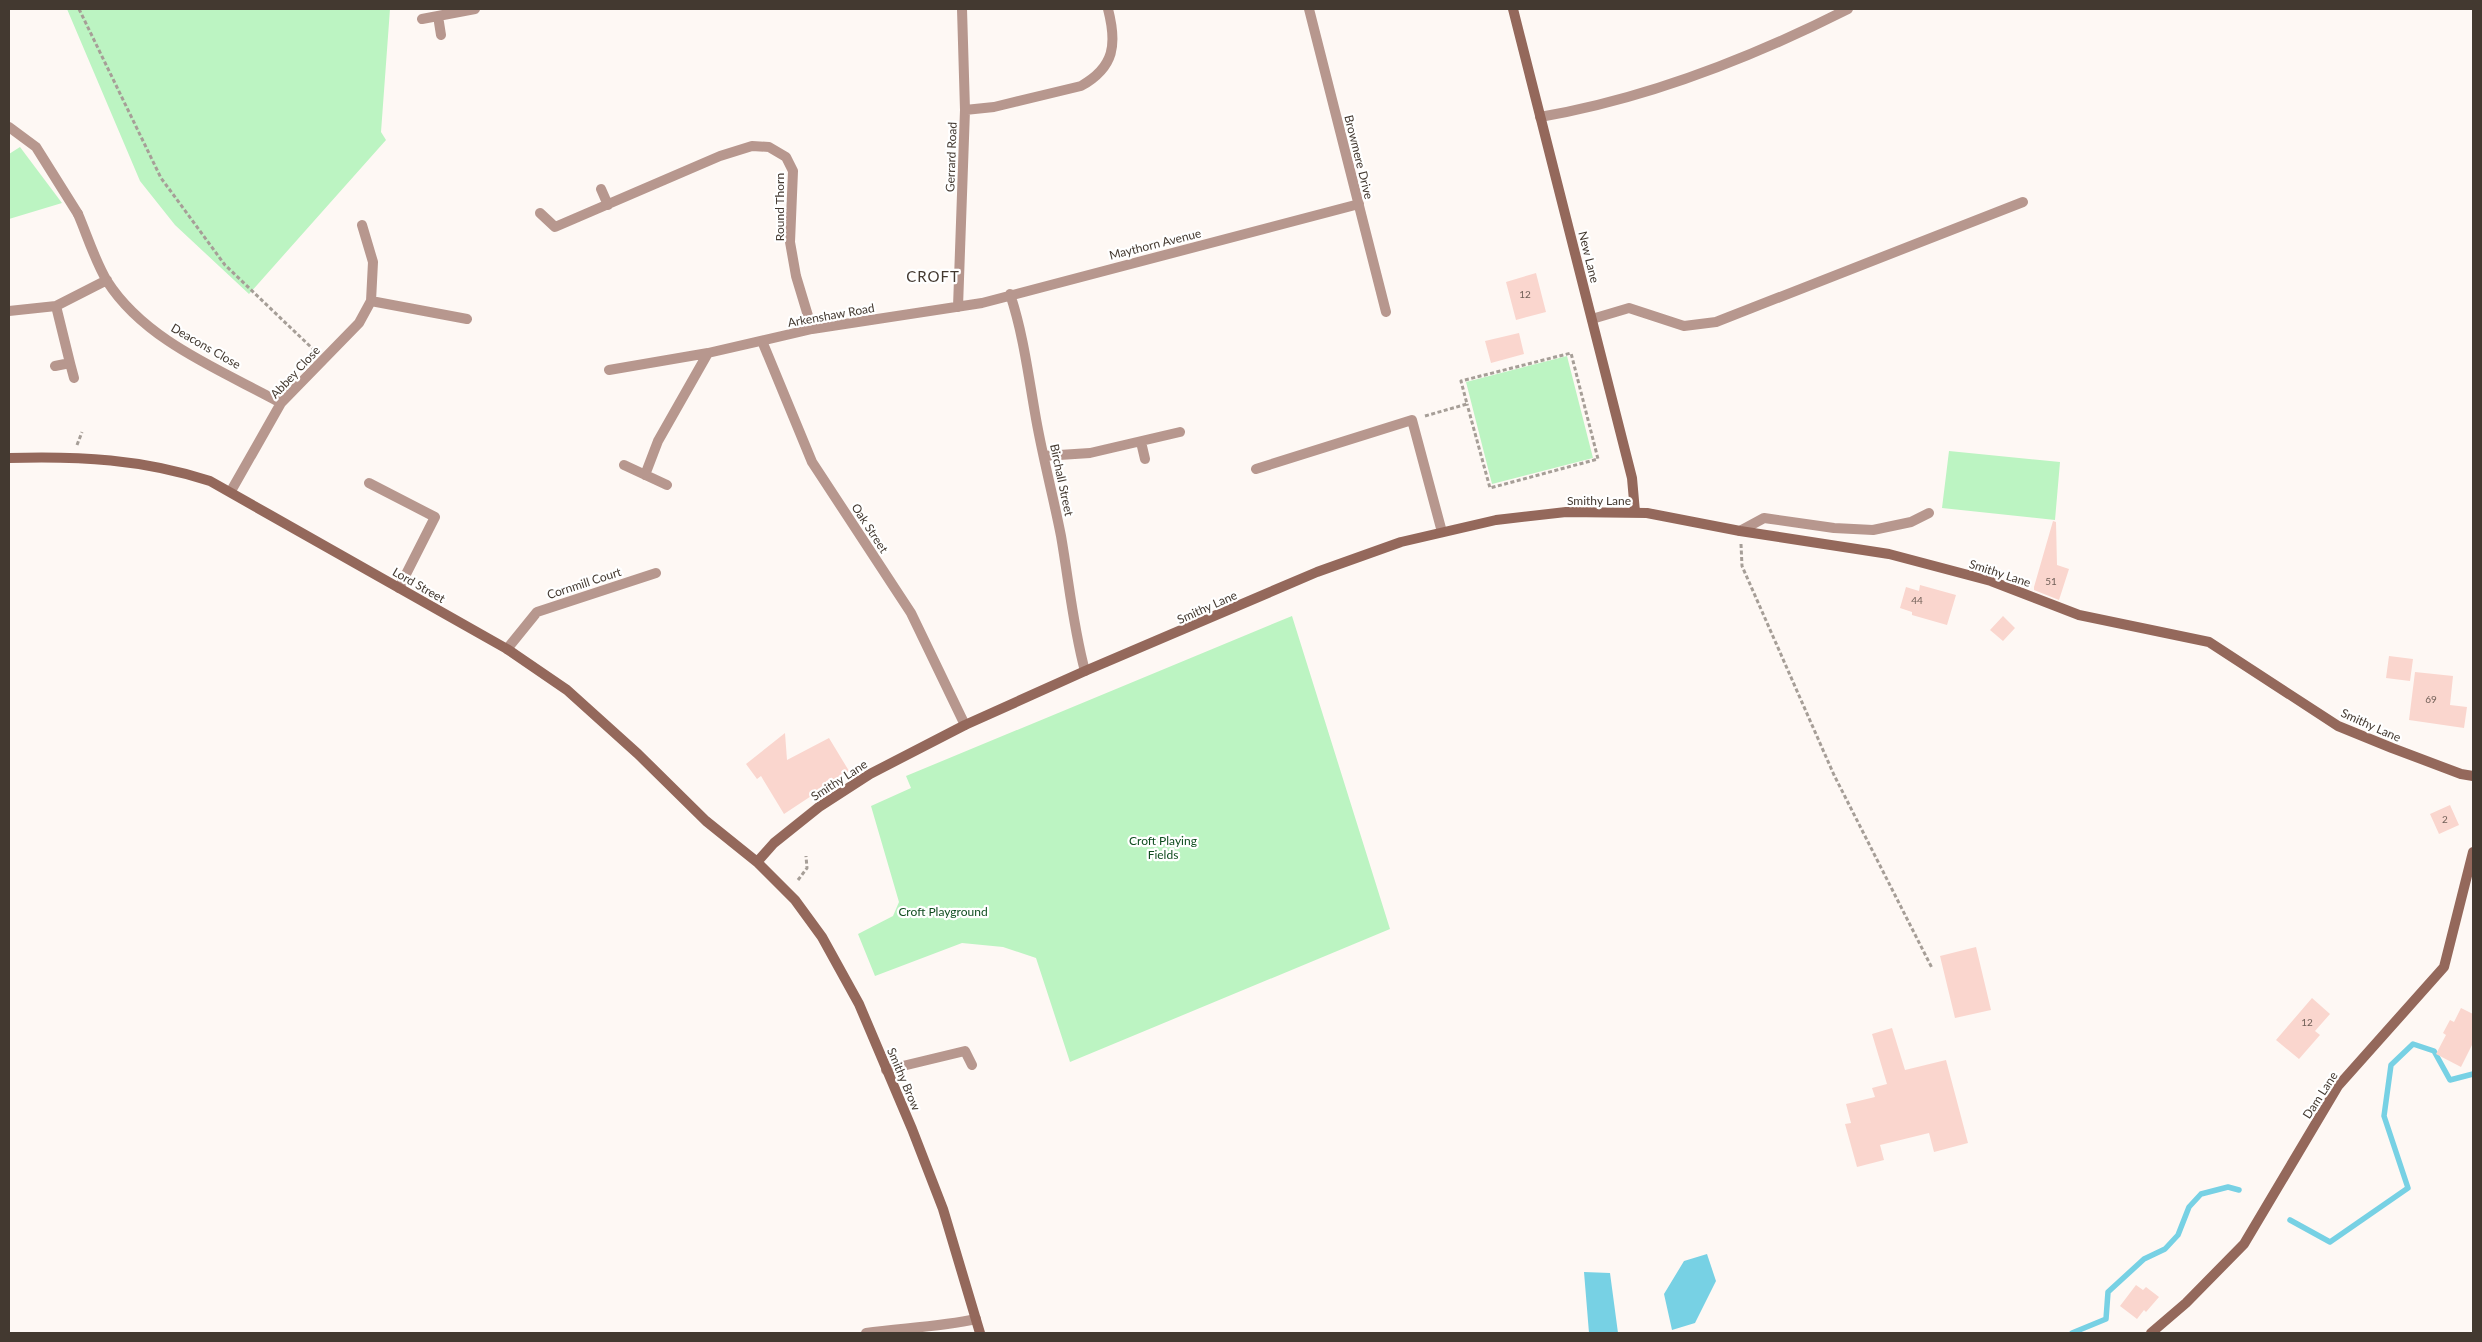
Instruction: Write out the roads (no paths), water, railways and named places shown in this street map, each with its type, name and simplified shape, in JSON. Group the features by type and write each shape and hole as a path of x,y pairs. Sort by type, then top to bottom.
{"street":[{"path":"422,19 475,9"},
{"name":"Gerrard Road","path":"958,307 964,110 962,9"},
{"path":"964,110 994,107 1081,86 1092,80 1102,71 1109,60 1113,46 1114,31 1108,9"},
{"name":"Browmere Drive","path":"1309,9 1386,312"},
{"name":"New Lane","path":"1513,9 1632,478 1635,512"},
{"path":"1540,117 1583,110 1699,73 1795,35 1848,9"},
{"path":"438,16 441,34"},
{"name":"Deacons Close","path":"9,127 36,147 78,214 107,280 127,307 172,343 281,402"},
{"name":"Round Thorn","path":"540,213 555,227 741,148 761,145 778,150 786,157 793,171 790,242 796,276 812,329"},
{"path":"601,189 608,205"},
{"path":"1592,319 1630,308 1684,326 1716,322 2023,202"},
{"name":"Maythorn Avenue","path":"958,307 1359,204"},
{"name":"Abbey Close","path":"231,491 281,402 359,323 371,301 373,262 362,225"},
{"path":"9,311 56,306 107,280"},
{"name":"Birchall Street","path":"1010,294 1026,358 1061,537 1076,640 1085,671"},
{"path":"371,301 467,319"},
{"path":"56,306 74,378"},
{"name":"Arkenshaw Road","path":"609,370 708,353 812,329 958,307"},
{"name":"Oak Street","path":"762,340 812,462 911,613 965,724"},
{"path":"645,475 658,441 708,353"},
{"path":"55,366 70,363"},
{"path":"1256,469 1412,420 1442,532"},
{"path":"1044,456 1090,453 1180,432"},
{"path":"1141,442 1145,459"},
{"name":"Lord Street","path":"9,458 73,456 127,461 185,473 210,481 231,491 507,649 567,690 597,715 706,821 756,862"},
{"path":"624,465 667,485"},
{"path":"369,483 435,517 399,588"},
{"name":"Smithy Lane","path":"756,862 774,843 833,798 870,774 965,724 1085,671 1318,572 1401,542 1530,515 1566,512 1661,514 1740,531 1889,554 1991,581 2080,615 2209,642 2338,726 2461,774 2473,776"},
{"path":"1740,531 1764,518 1834,528 1873,530 1911,522 1929,513"},
{"name":"Cornmill Court","path":"507,649 537,612 656,573"},
{"name":"Dam Lane","path":"2151,1333 2186,1303 2244,1244 2338,1086 2444,968 2473,852"},
{"name":"Smithy Brow","path":"756,862 795,900 822,937 859,1004 940,1199 980,1333"},
{"path":"886,1070 965,1051 972,1065"},
{"path":"866,1333 913,1326 954,1324 976,1319"}],"water":[{"path":"1707,1254 1716,1281 1695,1323 1672,1330 1664,1294 1684,1261"},
{"path":"1584,1272 1610,1273 1618,1333 1589,1333"}],"waterway":[{"path":"2290,1220 2330,1242 2408,1188 2384,1116 2391,1065 2413,1044 2434,1051 2450,1080 2473,1074"},
{"path":"2072,1333 2106,1319 2108,1292 2144,1259 2165,1249 2178,1235 2189,1207 2201,1194 2228,1187 2239,1190"}],"district":[{"name":"CROFT","path":"933,276"}],"park label":[{"name":"Croft Playing Fields","path":"1163,847"},
{"name":"Croft Playground","path":"943,911"}]}
